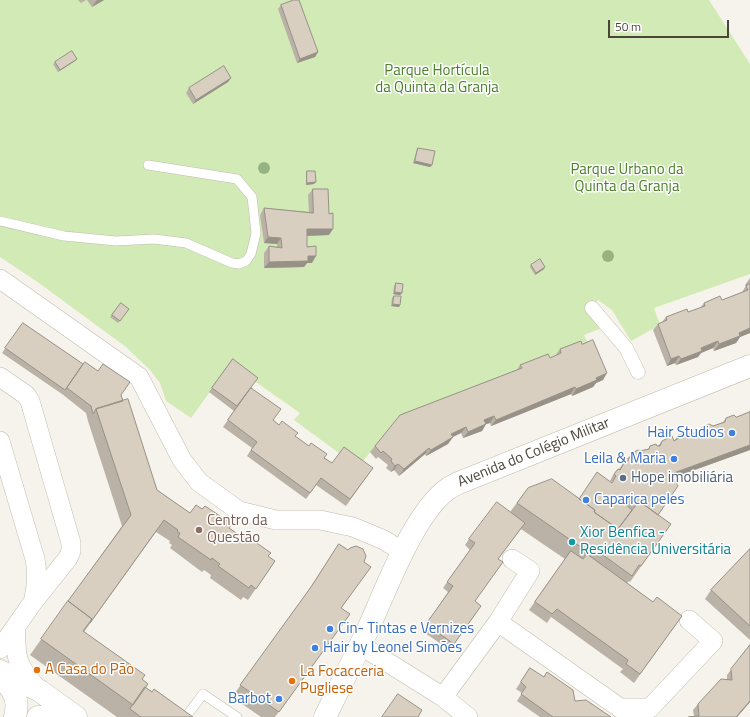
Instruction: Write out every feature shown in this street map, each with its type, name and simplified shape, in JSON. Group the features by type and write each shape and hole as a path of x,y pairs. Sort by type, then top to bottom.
{"street":[{"path":"0,279 139,377 182,460 199,482 238,511 276,520 320,520 353,527 384,540 403,552"},
{"path":"592,308 626,348 638,372"},
{"name":"Avenida do Colégio Militar","path":"325,717 403,552 420,520 449,488 750,366"},
{"path":"0,377 9,391 26,396 32,407 71,543 71,551 68,558 33,602 0,650"},
{"path":"0,442 38,573 37,586 33,602"},
{"path":"35,559 52,565 64,563"},
{"path":"443,697 498,622 530,572 512,559"},
{"path":"498,622 620,708 650,708 713,641 689,620"},
{"path":"16,626 17,655 19,665 28,679 40,691 76,717"},
{"path":"360,645 443,697 468,717"},
{"path":"0,671 40,691"},
{"path":"0,675 13,691 17,700 15,717"},
{"path":"38,717 52,717"}],"lane":[{"path":"0,221 64,236 116,241 154,238 186,243 232,263 239,264 246,261 252,254 256,234 252,197 236,179 148,165"},
{"path":"188,714 203,694 237,717"}],"green space":[{"path":"0,0 709,0 750,64 750,274 654,308 660,325 631,341 612,310 598,300 588,313 602,328 584,335 589,346 396,421 358,467 294,420 300,413 230,364 191,418 166,401 160,383 150,370 126,347 39,283 0,257"}],"building":[{"path":"294,0 299,0 318,52 300,59 281,5"},
{"path":"72,51 77,59 60,70 55,62"},
{"path":"224,66 231,78 196,100 189,88"},
{"path":"418,148 435,151 432,165 415,161"},
{"path":"307,171 315,171 316,182 307,183"},
{"path":"313,189 328,189 329,214 333,213 333,229 307,229 307,247 316,246 316,256 308,256 308,261 269,262 269,246 282,248 281,238 268,237 264,208 313,213"},
{"path":"540,259 545,267 536,273 531,265"},
{"path":"396,283 403,284 402,293 395,292"},
{"path":"750,284 750,328 739,333 740,336 719,344 718,341 701,348 702,351 681,359 679,356 671,359 658,324 667,320 666,317 687,309 688,312 705,306 704,303 720,296 722,300 748,290 746,286"},
{"path":"394,296 401,296 400,305 393,304"},
{"path":"121,303 129,309 120,321 112,315"},
{"path":"23,323 83,364 65,390 5,348"},
{"path":"593,340 607,373 596,378 597,380 576,389 575,387 496,420 494,416 484,420 486,424 468,432 466,427 451,434 453,437 431,450 429,448 404,469 398,464 395,466 391,461 392,459 383,451 381,453 375,446 400,415 522,368 520,365 548,354 550,358 561,353 560,349 581,341 582,344"},
{"path":"233,359 258,378 237,406 212,388"},
{"path":"85,362 98,371 103,364 130,382 121,395 123,401 96,409 93,414 91,406 67,388"},
{"path":"251,388 281,409 273,420 279,425 282,421 298,433 295,436 309,446 311,443 327,454 324,458 332,463 344,447 373,468 350,499 321,478 310,493 251,450 257,442 228,420"},
{"path":"128,399 157,490 190,513 196,505 202,509 205,506 232,524 229,528 242,537 244,534 271,553 268,556 275,561 256,589 251,585 249,588 218,566 220,564 212,558 211,560 178,537 180,533 177,531 178,530 164,520 90,623 92,619 68,601 131,515 96,409"},
{"path":"750,412 750,445 671,474 678,486 658,515 639,501 637,502 628,497 624,503 632,510 618,529 579,499 597,472 612,483 616,476 614,474 618,469 620,470 625,461 627,462 630,457 633,456 632,453 638,450 649,449 650,446 656,444 657,446 660,446 662,441 672,436 674,441 679,438 678,435 690,431 691,434 702,430 702,427 709,424 713,426 725,422 726,418 734,415 736,417"},
{"path":"552,479 595,510 594,512 618,529 639,501 671,524 641,566 639,565 632,576 592,547 588,552 517,503 528,488"},
{"path":"497,502 525,523 498,559 503,562 475,601 481,606 454,644 426,624 453,586 447,582 475,543 469,539"},
{"path":"339,544 348,550 356,546 363,549 366,556 364,562 371,567 341,608 350,614 279,712 240,685 311,587"},
{"path":"750,549 750,626 711,590"},
{"path":"571,551 583,559 587,554 653,602 657,597 682,616 640,674 626,664 628,660 557,609 552,614 535,602"},
{"path":"68,601 92,619 83,631 145,675 142,679 148,684 133,705 41,639"},
{"path":"750,645 750,701 736,717 688,717 699,716 698,704 721,679 732,680 731,669"},
{"path":"530,668 544,677 547,672 573,690 575,701 586,700 611,717 553,717 521,694 526,687 521,682"},
{"path":"145,687 152,692 154,689 193,717 141,717 130,709"},
{"path":"398,694 422,710 418,717 382,717"}],"place":[{"name":"Hair Studios","path":"732,433"},
{"name":"Leila & Maria","path":"674,459"},
{"name":"Hope imobiliária","path":"623,478"},
{"name":"Caparica peles","path":"586,500"},
{"name":"Centro da Questão","path":"199,530"},
{"name":"Xior Benfica - Residência Universitária","path":"572,542"},
{"name":"Cin- Tintas e Vernizes","path":"330,629"},
{"name":"Hair by Leonel Simões","path":"315,648"},
{"name":"A Casa do Pão","path":"37,670"},
{"name":"La Focacceria Pugliese","path":"292,681"},
{"name":"Barbot","path":"279,699"}],"park label":[{"name":"Parque Hortícula da Quinta da Granja","path":"437,80"},
{"name":"Parque Urbano da Quinta da Granja","path":"627,178"}]}
